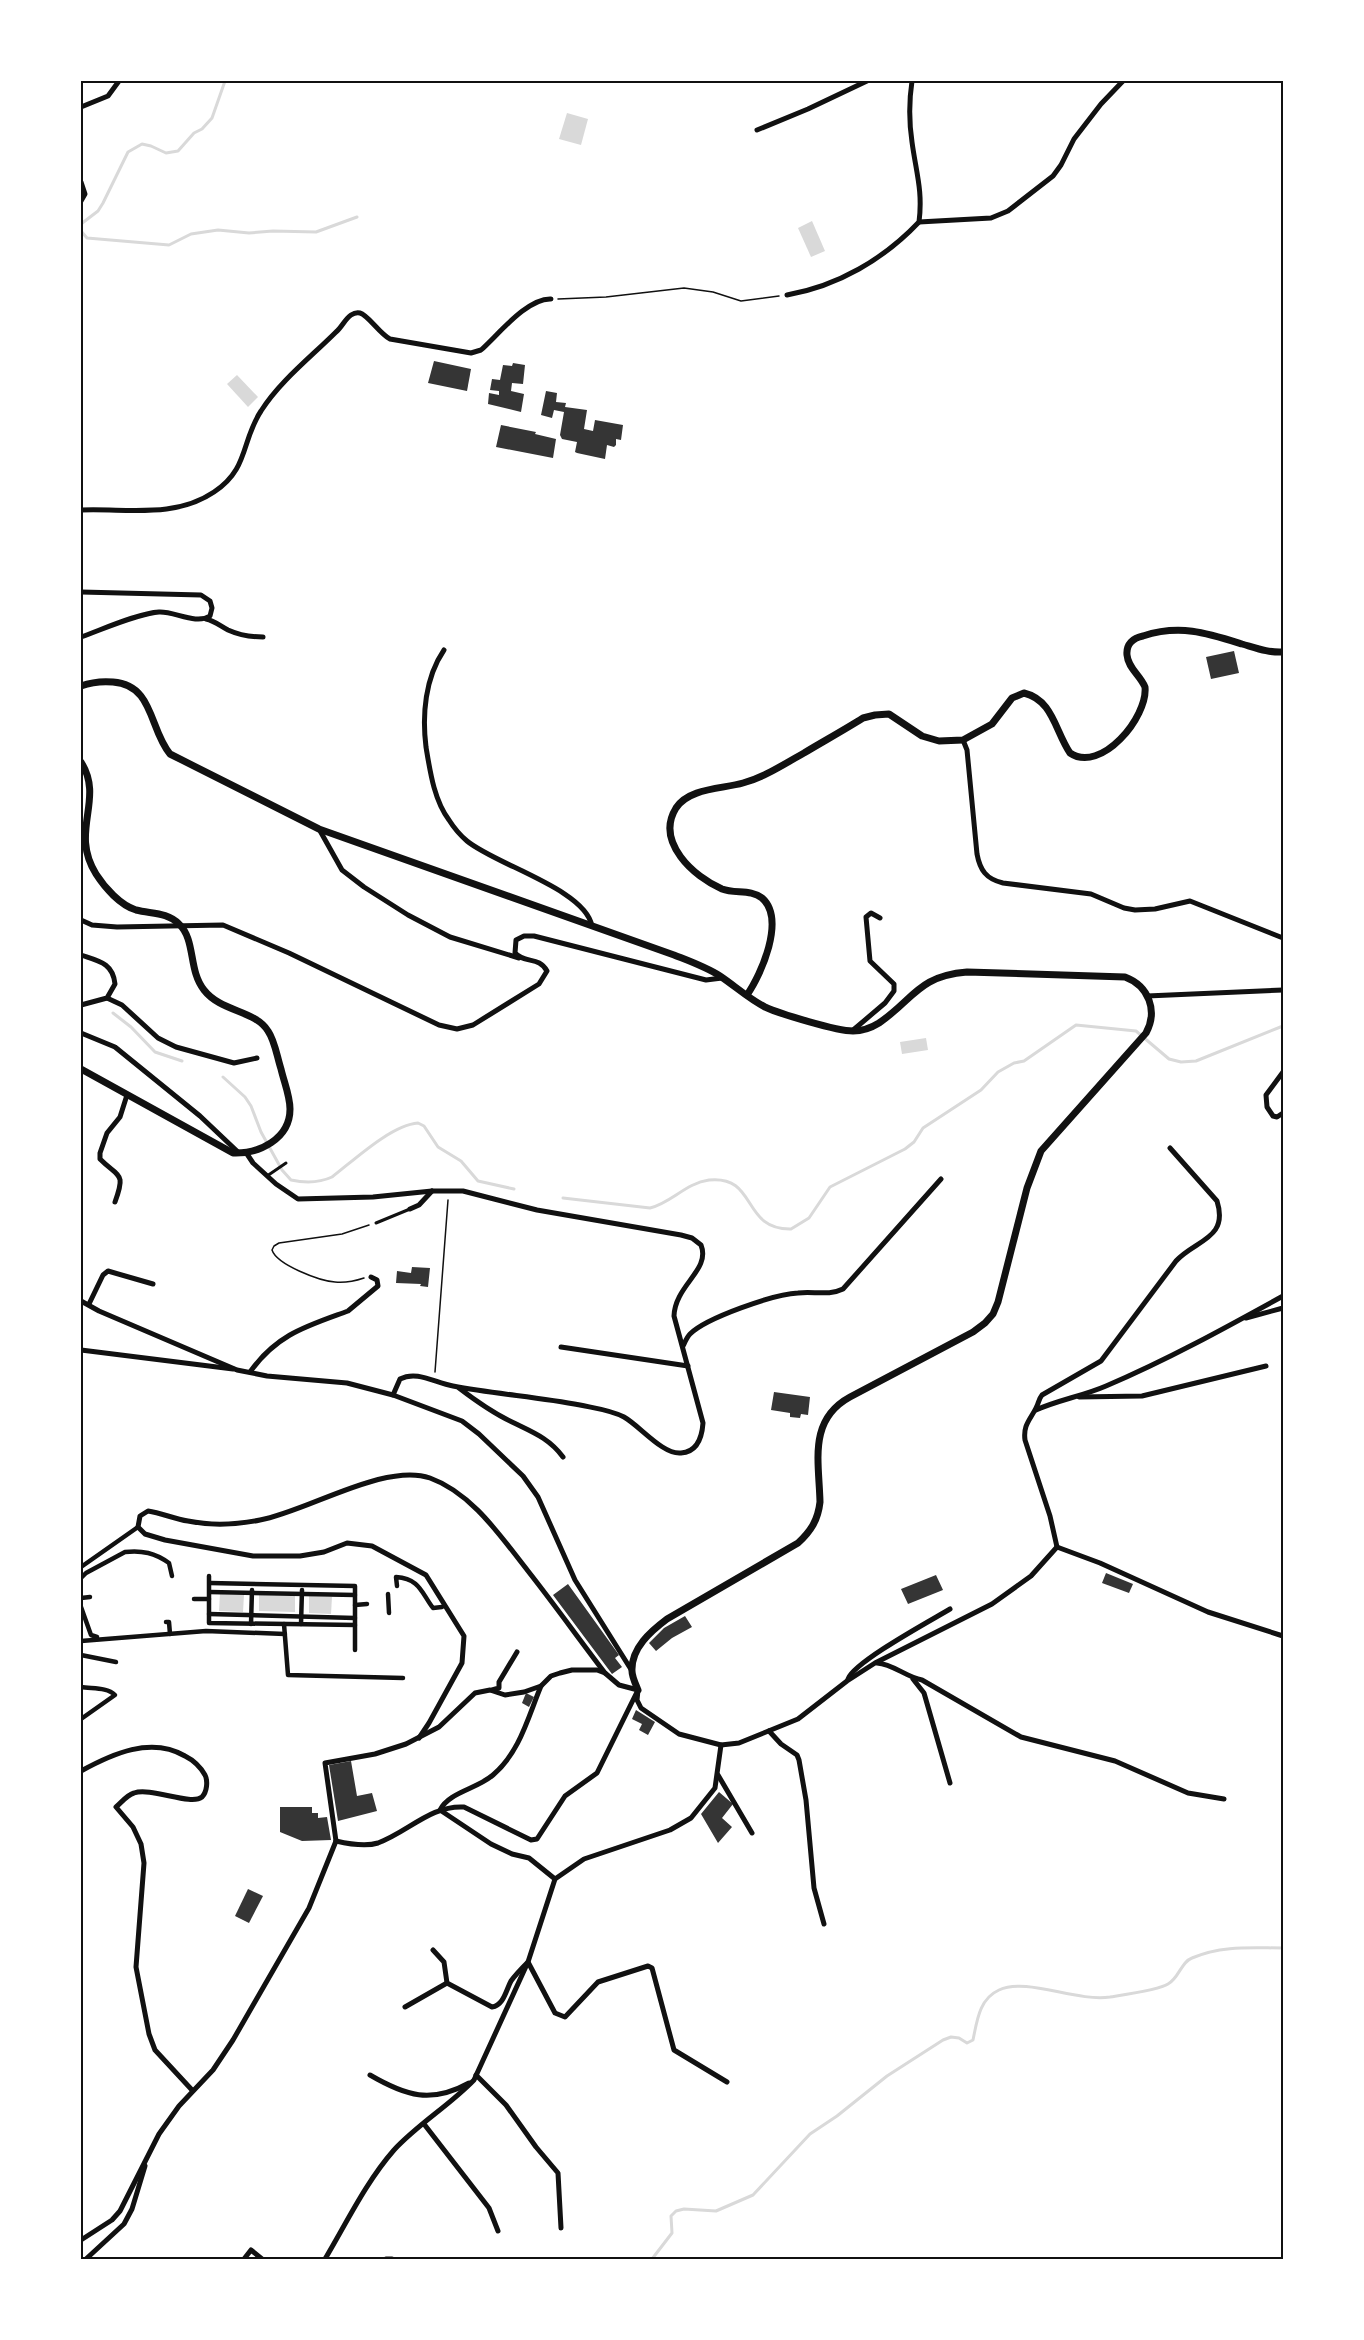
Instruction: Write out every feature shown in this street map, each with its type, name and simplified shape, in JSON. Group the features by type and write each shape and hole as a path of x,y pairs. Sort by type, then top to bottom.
{"street":[{"path":"81,107 108,96 119,81"},
{"path":"757,130 818,105 867,81"},
{"path":"787,295 844,278 880,255 908,234 919,222 920,187 910,116 912,81"},
{"path":"919,222 991,218 1008,210 1053,176 1074,139 1101,104 1123,81"},
{"path":"81,182 85,194 81,201"},
{"path":"81,510 164,510 199,500 213,493 226,483 238,468 244,457 250,432 262,408 301,365 337,331 350,315 356,312 362,314 390,339 471,353 481,350 529,306 541,299 551,299"},
{"path":"81,592 201,595 212,605 211,614 206,619"},
{"path":"81,637 151,613 164,612 198,620 214,620 229,630 262,637"},
{"path":"747,995 762,970 772,931 771,912 761,897 721,888 696,873 680,857 673,842 670,826 671,818 681,801 697,794 756,778 863,718 875,715 889,714 922,736 939,741 963,740 992,724 1012,698 1024,693 1040,700 1047,707 1070,753 1085,759 1106,752 1132,724 1143,704 1145,687 1129,664 1126,652 1134,639 1148,634 1192,630 1269,652 1283,652"},
{"path":"444,650 426,700 423,725 432,775 443,812 460,834 475,846 576,903 590,917 592,926"},
{"path":"81,686 101,681 129,685 136,689 146,703 170,754 319,829 674,955 722,978 774,1011 852,1031 873,1027 917,988 940,976 953,973 1125,977 1134,981 1147,996 1152,1007 1152,1018 1146,1033 1041,1151 1035,1163 993,1314 972,1332 831,1409 821,1429 820,1502 815,1524 809,1533 798,1543 652,1630 639,1648 632,1671"},
{"path":"963,740 967,750 977,854 981,868 989,878 1003,883 1091,894 1124,908 1144,910 1190,901 1283,938"},
{"path":"81,762 91,785 84,838 94,871 111,893 124,904 137,910 169,916 182,926 189,942 195,976 205,992 221,1005 262,1024 272,1039 290,1110 285,1129 273,1142 261,1149 243,1153 224,1149 81,1069"},
{"path":"81,920 92,925 117,927 223,925 289,953 439,1025 457,1029 473,1025 539,984 545,975 545,967 538,961 521,959 466,943 416,920 354,881 334,859 319,829"},
{"path":"852,1031 878,1010 894,991 894,984 872,965 868,956 866,917 872,913 880,918"},
{"path":"521,959 515,953 514,944 520,938 530,935 706,980 722,978"},
{"path":"81,955 105,963 111,969 115,984 107,998"},
{"path":"1147,996 1283,990"},
{"path":"81,1005 107,998 122,1005 158,1038 176,1047 234,1063 257,1058"},
{"path":"81,1033 115,1047 200,1116 290,1196 298,1199 463,1191 537,1210 681,1235 697,1241 703,1250 702,1262 680,1292 674,1316 701,1410 702,1431 695,1447 682,1454 667,1450 618,1414 559,1401 458,1387 412,1375 400,1379 393,1395"},
{"path":"1283,1072 1266,1095 1267,1107 1273,1116 1277,1117 1283,1113"},
{"path":"115,1202 120,1177 116,1170 100,1159 100,1153 109,1129 120,1117 127,1095"},
{"path":"1057,1547 1050,1516 1025,1440 1025,1427 1036,1410 1039,1399 1049,1390 1101,1361 1184,1252 1205,1241 1215,1232 1219,1217 1217,1202 1170,1148"},
{"path":"683,1346 687,1337 696,1329 759,1301 786,1294 832,1293 843,1289 941,1179"},
{"path":"410,1209 419,1205 432,1191"},
{"path":"89,1304 103,1275 108,1270 153,1284"},
{"path":"250,1372 263,1356 297,1329 354,1307 378,1286 377,1280 371,1277"},
{"path":"1036,1410 1124,1378 1283,1296"},
{"path":"81,1301 99,1311 237,1370"},
{"path":"1242,1319 1257,1317 1283,1308"},
{"path":"561,1347 688,1366"},
{"path":"81,1350 267,1376 347,1383 393,1395 462,1421 480,1434 523,1476 537,1497 575,1580 632,1671 641,1708 679,1734 721,1745 739,1743 798,1719 847,1681 875,1663 999,1600 1031,1576 1057,1547"},
{"path":"1071,1398 1142,1396 1266,1366"},
{"path":"458,1387 481,1404 542,1436 555,1446 563,1457"},
{"path":"81,1567 138,1527 140,1516 148,1511 186,1521 219,1526 262,1520 374,1480 397,1475 428,1477 453,1489 488,1521 605,1673 619,1685 638,1690"},
{"path":"138,1527 145,1534 165,1540 253,1556 300,1556 324,1552 347,1543 372,1546 426,1575 464,1636 462,1663 419,1738"},
{"path":"1057,1547 1100,1563 1209,1612 1283,1636"},
{"path":"81,1578 125,1552 159,1556 169,1563 172,1576"},
{"path":"209,1576 209,1631"},
{"path":"397,1586 396,1578 413,1582 422,1588 433,1608 442,1607"},
{"path":"210,1583 355,1586 355,1650"},
{"path":"251,1624 252,1584"},
{"path":"301,1624 303,1585"},
{"path":"210,1592 355,1595"},
{"path":"388,1594 391,1603 388,1613"},
{"path":"81,1598 90,1598"},
{"path":"194,1599 209,1599"},
{"path":"355,1605 367,1604"},
{"path":"81,1607 91,1635 100,1638"},
{"path":"847,1681 850,1673 874,1656 950,1609"},
{"path":"209,1614 355,1618"},
{"path":"166,1622 169,1622 170,1634"},
{"path":"209,1623 354,1625"},
{"path":"284,1624 288,1675 403,1678"},
{"path":"81,1641 209,1631 285,1634"},
{"path":"81,2240 112,2220 120,2211 159,2134 192,2090 213,2070 233,2040 309,1908 336,1841 325,1763 375,1754 405,1744 439,1727 475,1693 500,1688 499,1682 517,1653"},
{"path":"81,1655 116,1662"},
{"path":"875,1663 891,1666 912,1678 921,1687 950,1783"},
{"path":"440,1810 444,1802 493,1776 506,1761 524,1730 541,1686 551,1676 572,1670 597,1670 605,1673"},
{"path":"912,1678 922,1680 941,1690 1022,1737 1115,1761 1188,1793 1224,1799"},
{"path":"490,1690 505,1695 541,1686"},
{"path":"81,1687 111,1691 115,1695 81,1719"},
{"path":"336,1841 353,1845 377,1843 440,1810 455,1807 464,1808 531,1840 537,1839 565,1796 597,1773 638,1690"},
{"path":"769,1731 781,1744 797,1755 799,1760 806,1800 814,1888 824,1924"},
{"path":"325,2259 368,2184 395,2149 475,2077 528,1962 555,1879 584,1859 670,1830 692,1818 715,1788 721,1745"},
{"path":"81,1771 115,1754 156,1747 172,1749 188,1757 204,1773 206,1788 199,1799 189,1800 153,1792 136,1792 116,1807 133,1827 141,1844 144,1863 136,1967 149,2034 155,2050 192,2090"},
{"path":"718,1774 753,1833"},
{"path":"440,1810 491,1844 512,1854 529,1858 555,1879"},
{"path":"433,1950 444,1962 447,1983"},
{"path":"447,1983 496,2007 501,2002 512,1979 528,1962"},
{"path":"528,1962 555,2013 566,2017 598,1982 648,1966 652,1968 674,2050 727,2082"},
{"path":"405,2007 447,1983"},
{"path":"369,2075 394,2089 439,2096 450,2093 475,2077"},
{"path":"475,2077 506,2105 558,2173 561,2228"},
{"path":"424,2124 489,2208 498,2231"},
{"path":"86,2259 124,2224 136,2198 149,2153"},
{"path":"244,2259 251,2250 262,2259"},
{"path":"386,2259 392,2259"}],"lane":[{"path":"267,1176 285,1163"},
{"path":"376,1223 410,1209"}],"path":[{"path":"551,299 606,297 684,288 714,292 741,301 787,295"},
{"path":"435,1376 448,1196"},
{"path":"371,1277 351,1282 325,1280 285,1264 272,1250 279,1243 342,1234 376,1223"}],"shaded area":[{"path":"567,113 588,119 581,145 559,139"},
{"path":"812,221 825,251 811,257 798,228"},
{"path":"237,375 258,397 248,407 227,384"},
{"path":"926,1038 928,1050 902,1054 900,1042"},
{"path":"220,1594 244,1595 243,1612 219,1611"},
{"path":"259,1595 295,1596 295,1612 259,1611"},
{"path":"309,1596 332,1597 331,1614 309,1613"}],"building":[{"path":"434,361 471,369 467,391 428,383"},
{"path":"513,363 525,365 523,384 512,383 511,391 524,394 521,412 488,404 489,393 499,395 499,391 490,390 492,379 500,380 503,365 512,366"},
{"path":"546,391 557,393 556,402 566,403 565,407 587,410 584,429 593,431 595,420 623,425 621,440 616,439 614,447 607,445 605,459 577,453 575,452 577,442 562,439 560,435 564,412 554,410 552,418 541,415"},
{"path":"501,425 536,432 535,434 556,439 553,458 496,447"},
{"path":"1234,651 1239,673 1211,679 1206,657"},
{"path":"412,1267 430,1268 428,1287 420,1286 421,1284 396,1283 397,1271 411,1273"},
{"path":"774,1392 810,1397 808,1415 801,1414 800,1418 790,1417 790,1413 771,1410"},
{"path":"1106,1573 1133,1584 1129,1593 1102,1583"},
{"path":"936,1575 943,1590 908,1604 901,1589"},
{"path":"568,1584 619,1655 615,1658 622,1667 612,1674 553,1595"},
{"path":"685,1616 692,1627 672,1638 656,1651 649,1643 664,1628"},
{"path":"526,1693 534,1697 529,1707 522,1703"},
{"path":"636,1710 655,1722 648,1735 639,1730 642,1724 632,1719"},
{"path":"351,1761 357,1796 372,1793 377,1811 338,1821 329,1765"},
{"path":"719,1792 733,1804 722,1818 732,1827 718,1843 701,1814"},
{"path":"280,1807 312,1807 312,1813 318,1813 318,1818 327,1817 331,1840 302,1841 280,1832"},
{"path":"248,1889 263,1896 249,1923 235,1916"}],"waterway":[{"path":"81,224 98,211 128,152 142,144 166,153 178,151 212,118 225,81"},
{"path":"81,231 87,238 169,245 191,234 218,230 249,233 316,232 357,217"},
{"path":"113,1013 131,1027 155,1052 182,1061"},
{"path":"563,1198 650,1208 701,1182 725,1181 735,1186 743,1194 764,1221 775,1227 791,1229 809,1218 830,1187 905,1149 914,1142 923,1128 981,1090 998,1072 1014,1063 1024,1061 1076,1025 1136,1031 1169,1059 1181,1062 1196,1061 1283,1026"},
{"path":"223,1077 245,1097 251,1106 261,1132 282,1170 291,1180 312,1182 332,1177 384,1137 407,1125 418,1123 424,1126 438,1147 461,1161 478,1181 514,1189"},
{"path":"652,2259 672,2233 671,2216 676,2211 684,2209 716,2211 753,2195 810,2134 837,2116 887,2076 943,2040 951,2037 959,2038 967,2043 973,2040 983,2005 992,1994 999,1990 1023,1986 1096,1998 1110,1997 1163,1986 1175,1978 1188,1960 1203,1954 1237,1948 1283,1948"}]}
